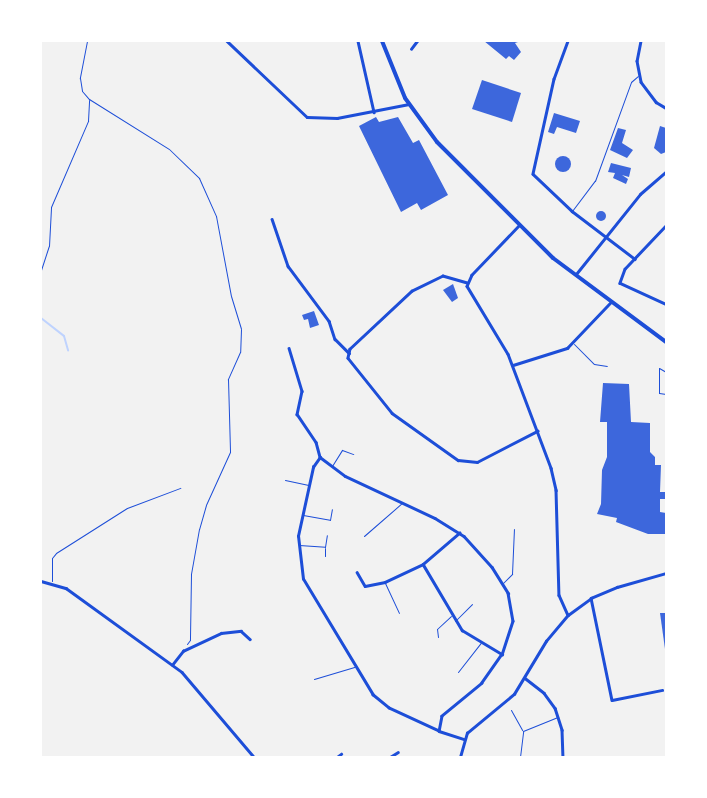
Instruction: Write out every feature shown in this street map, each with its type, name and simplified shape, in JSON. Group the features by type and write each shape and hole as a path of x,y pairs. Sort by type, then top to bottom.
{"main road":[{"path":"382,41 409,104 437,142 553,258 666,342"}],"street":[{"path":"228,41 307,117 332,118 374,112 409,104"},
{"path":"358,41 374,112"},
{"path":"411,50 416,41"},
{"path":"568,41 554,79 533,172 537,181 572,211 635,259"},
{"path":"641,41 637,61 639,75 650,95 666,108"},
{"path":"576,274 640,194 666,171"},
{"path":"272,219 288,266 324,314 335,339 349,352 352,366 392,413 458,460 477,462 538,431"},
{"path":"468,283 519,226"},
{"path":"666,226 625,269 620,282 666,304"},
{"path":"349,352 403,298 421,285 442,276 468,283"},
{"path":"468,283 471,295 513,365 538,431 555,486 558,591 568,615"},
{"path":"513,365 558,352 573,343 611,302"},
{"path":"289,348 302,391 297,414 316,442 320,457 345,476 402,502 459,533 486,558 502,583 511,603 513,621 502,654 482,683 442,716 439,731"},
{"path":"320,457 313,467 302,514 298,544 300,566 307,586 354,667 379,701 439,731 464,739"},
{"path":"357,572 365,586 385,582 423,564 459,533"},
{"path":"423,564 455,621 481,643 502,654"},
{"path":"460,757 464,739 472,728 509,699 525,678 546,641 568,615 591,598 666,573"},
{"path":"41,581 52,582 66,588 191,679 254,757"},
{"path":"591,598 612,700 662,690"},
{"path":"172,665 183,651 221,633 241,631 250,639"},
{"path":"525,678 544,693 558,717 563,757"},
{"path":"390,757 398,752"},
{"path":"337,757 341,754"}],"lane":[{"path":"572,211 595,181 631,82 639,75"},
{"path":"573,343 594,364 607,366"},
{"path":"666,372 659,368 659,393 666,394"},
{"path":"332,466 342,450 353,454"},
{"path":"285,480 309,485"},
{"path":"364,536 402,502"},
{"path":"302,514 330,520 332,509"},
{"path":"502,583 512,574 514,529"},
{"path":"325,556 327,535"},
{"path":"298,544 325,547"},
{"path":"385,582 399,613"},
{"path":"455,621 472,604"},
{"path":"438,636 437,629 451,616"},
{"path":"458,672 481,643"},
{"path":"314,679 354,667"},
{"path":"511,710 523,731 520,757"},
{"path":"523,731 558,717"}],"path":[{"path":"88,41 80,78 82,91 89,100 169,149 200,178 216,216 231,296 242,329 240,352 228,379 230,452 206,505 199,529 191,574 190,640 183,651"},
{"path":"41,270 49,246 51,208 88,120 89,100"},
{"path":"52,582 52,558 56,553 128,508 180,488"}],"building":[{"path":"484,41 521,41 515,43 521,52 514,60 509,56 506,59"},
{"path":"482,80 521,93 512,122 472,109"},
{"path":"554,113 580,121 576,133 557,127 554,134 548,132"},
{"path":"376,117 379,122 398,117 413,143 419,140 448,195 421,210 417,203 401,212 359,126"},
{"path":"660,126 666,128 666,152 661,154 654,148"},
{"path":"618,128 626,130 622,143 633,150 627,158 610,150"},
{"path":"563,156 571,164 563,172 555,164"},
{"path":"611,163 631,168 629,177 622,175 628,179 626,184 613,178 615,173 608,172"},
{"path":"599,211 603,211 606,216 605,220 599,221 596,218 596,214"},
{"path":"453,284 458,298 452,302 443,290"},
{"path":"314,311 319,325 310,328 308,319 304,320 302,315"},
{"path":"603,383 629,384 631,422 650,423 650,452 655,457 655,465 661,465 660,492 666,492 665,499 660,499 660,512 666,513 666,534 648,534 616,522 617,518 597,514 601,504 602,470 607,457 607,422 600,422"},
{"path":"660,613 666,613 666,649 665,649"}],"waterway":[{"path":"41,318 64,336 68,350"}]}
